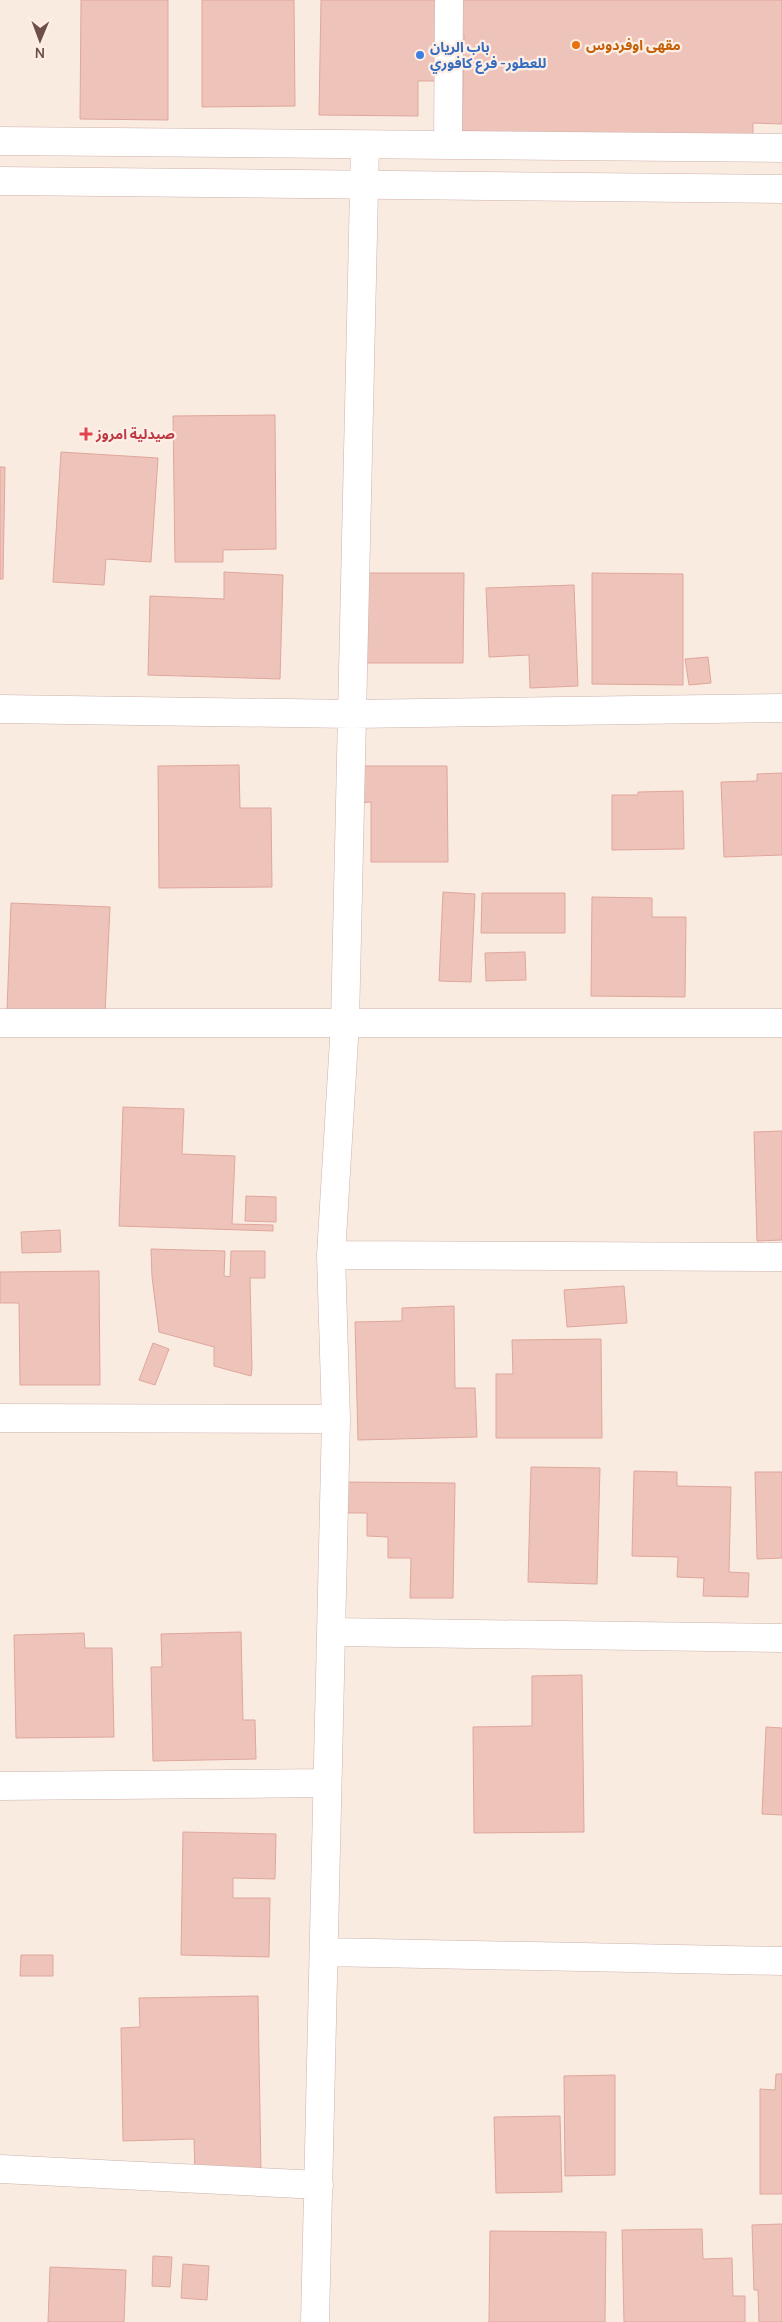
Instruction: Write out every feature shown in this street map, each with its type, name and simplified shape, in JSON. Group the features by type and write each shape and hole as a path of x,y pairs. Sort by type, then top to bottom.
{"street":[{"path":"448,144 449,0"},
{"path":"0,141 365,146 448,144 782,148"},
{"path":"315,2322 336,1419 331,1255 345,1023 365,146"},
{"path":"0,181 782,189"},
{"path":"0,709 352,714 782,708"},
{"path":"0,1023 782,1023"},
{"path":"331,1255 782,1257"},
{"path":"0,1418 336,1419"},
{"path":"331,1632 782,1638"},
{"path":"0,1786 327,1783"},
{"path":"324,1952 782,1961"},
{"path":"0,2169 319,2185"}],"building":[{"path":"81,0 168,0 168,120 80,119"},
{"path":"202,0 294,0 295,106 202,107"},
{"path":"321,0 441,0 440,81 418,81 418,116 319,115"},
{"path":"457,0 782,0 782,124 753,123 753,139 462,131 464,34 456,34"},
{"path":"275,415 276,549 223,550 223,562 175,562 173,416"},
{"path":"61,452 158,458 151,562 106,559 104,585 53,582"},
{"path":"0,467 5,467 3,579 0,579"},
{"path":"224,572 283,575 280,679 148,675 150,596 224,599"},
{"path":"362,573 464,573 463,663 361,663"},
{"path":"592,573 683,574 683,685 592,684"},
{"path":"574,585 578,686 530,688 529,655 489,657 486,588"},
{"path":"708,657 711,683 689,685 685,659"},
{"path":"239,765 240,808 271,808 272,887 159,888 158,766"},
{"path":"356,766 447,766 448,862 371,862 371,802 355,803"},
{"path":"782,773 782,855 724,857 721,782 757,781 757,774"},
{"path":"683,791 684,849 612,850 612,795 638,795 638,792"},
{"path":"443,892 475,894 471,982 439,981"},
{"path":"482,893 565,893 565,933 481,933"},
{"path":"592,897 652,898 652,917 686,917 685,997 591,996"},
{"path":"11,903 110,907 105,1014 7,1010"},
{"path":"525,952 526,980 486,981 485,953"},
{"path":"123,1107 184,1109 182,1154 235,1156 232,1224 273,1225 273,1231 119,1226"},
{"path":"782,1131 782,1240 757,1241 754,1132"},
{"path":"246,1196 276,1197 276,1222 245,1221"},
{"path":"60,1230 61,1252 22,1253 21,1232"},
{"path":"151,1249 225,1251 224,1276 230,1277 231,1251 265,1251 265,1278 250,1278 251,1376 214,1366 214,1347 159,1332 152,1277"},
{"path":"99,1271 100,1385 20,1385 19,1303 0,1303 0,1272"},
{"path":"624,1286 627,1323 567,1327 564,1290"},
{"path":"454,1306 455,1388 475,1388 477,1437 358,1440 355,1322 402,1321 402,1308"},
{"path":"601,1339 602,1438 496,1438 496,1374 513,1374 512,1340"},
{"path":"153,1343 169,1349 155,1385 139,1380"},
{"path":"531,1467 600,1468 597,1584 528,1582"},
{"path":"634,1471 677,1472 677,1486 731,1487 729,1572 749,1573 748,1597 703,1596 704,1578 677,1577 678,1557 632,1556"},
{"path":"755,1472 782,1472 782,1558 757,1559"},
{"path":"342,1482 455,1483 453,1598 410,1598 411,1558 388,1558 388,1537 367,1536 367,1513 342,1513"},
{"path":"241,1632 243,1720 255,1720 256,1759 153,1761 151,1667 162,1667 161,1634"},
{"path":"84,1633 85,1648 112,1648 114,1737 16,1738 14,1635"},
{"path":"582,1675 584,1832 474,1833 473,1727 532,1726 532,1676"},
{"path":"766,1727 782,1728 782,1815 762,1814"},
{"path":"183,1832 276,1834 275,1879 233,1878 233,1898 270,1898 269,1957 181,1955"},
{"path":"21,1955 53,1955 53,1976 20,1976"},
{"path":"258,1996 261,2173 195,2174 194,2139 123,2141 121,2028 140,2027 139,1998"},
{"path":"776,2074 782,2074 782,2194 760,2194 760,2089 775,2090"},
{"path":"615,2075 615,2175 565,2176 564,2076"},
{"path":"560,2116 562,2192 496,2193 494,2117"},
{"path":"782,2224 782,2322 759,2322 758,2290 754,2290 752,2225"},
{"path":"702,2229 703,2259 732,2258 733,2296 745,2296 745,2322 624,2322 622,2230"},
{"path":"490,2231 606,2232 605,2322 489,2322"},
{"path":"153,2256 172,2257 170,2287 152,2286"},
{"path":"183,2264 209,2266 207,2300 181,2298"},
{"path":"50,2267 126,2270 124,2322 48,2322"}],"place":[{"name":"مقهى اوفردوس","path":"576,45"},
{"name":"باب الريان للعطور- فرع كافوري","path":"420,55"},
{"name":"صيدلية امروز","path":"86,434"}]}
